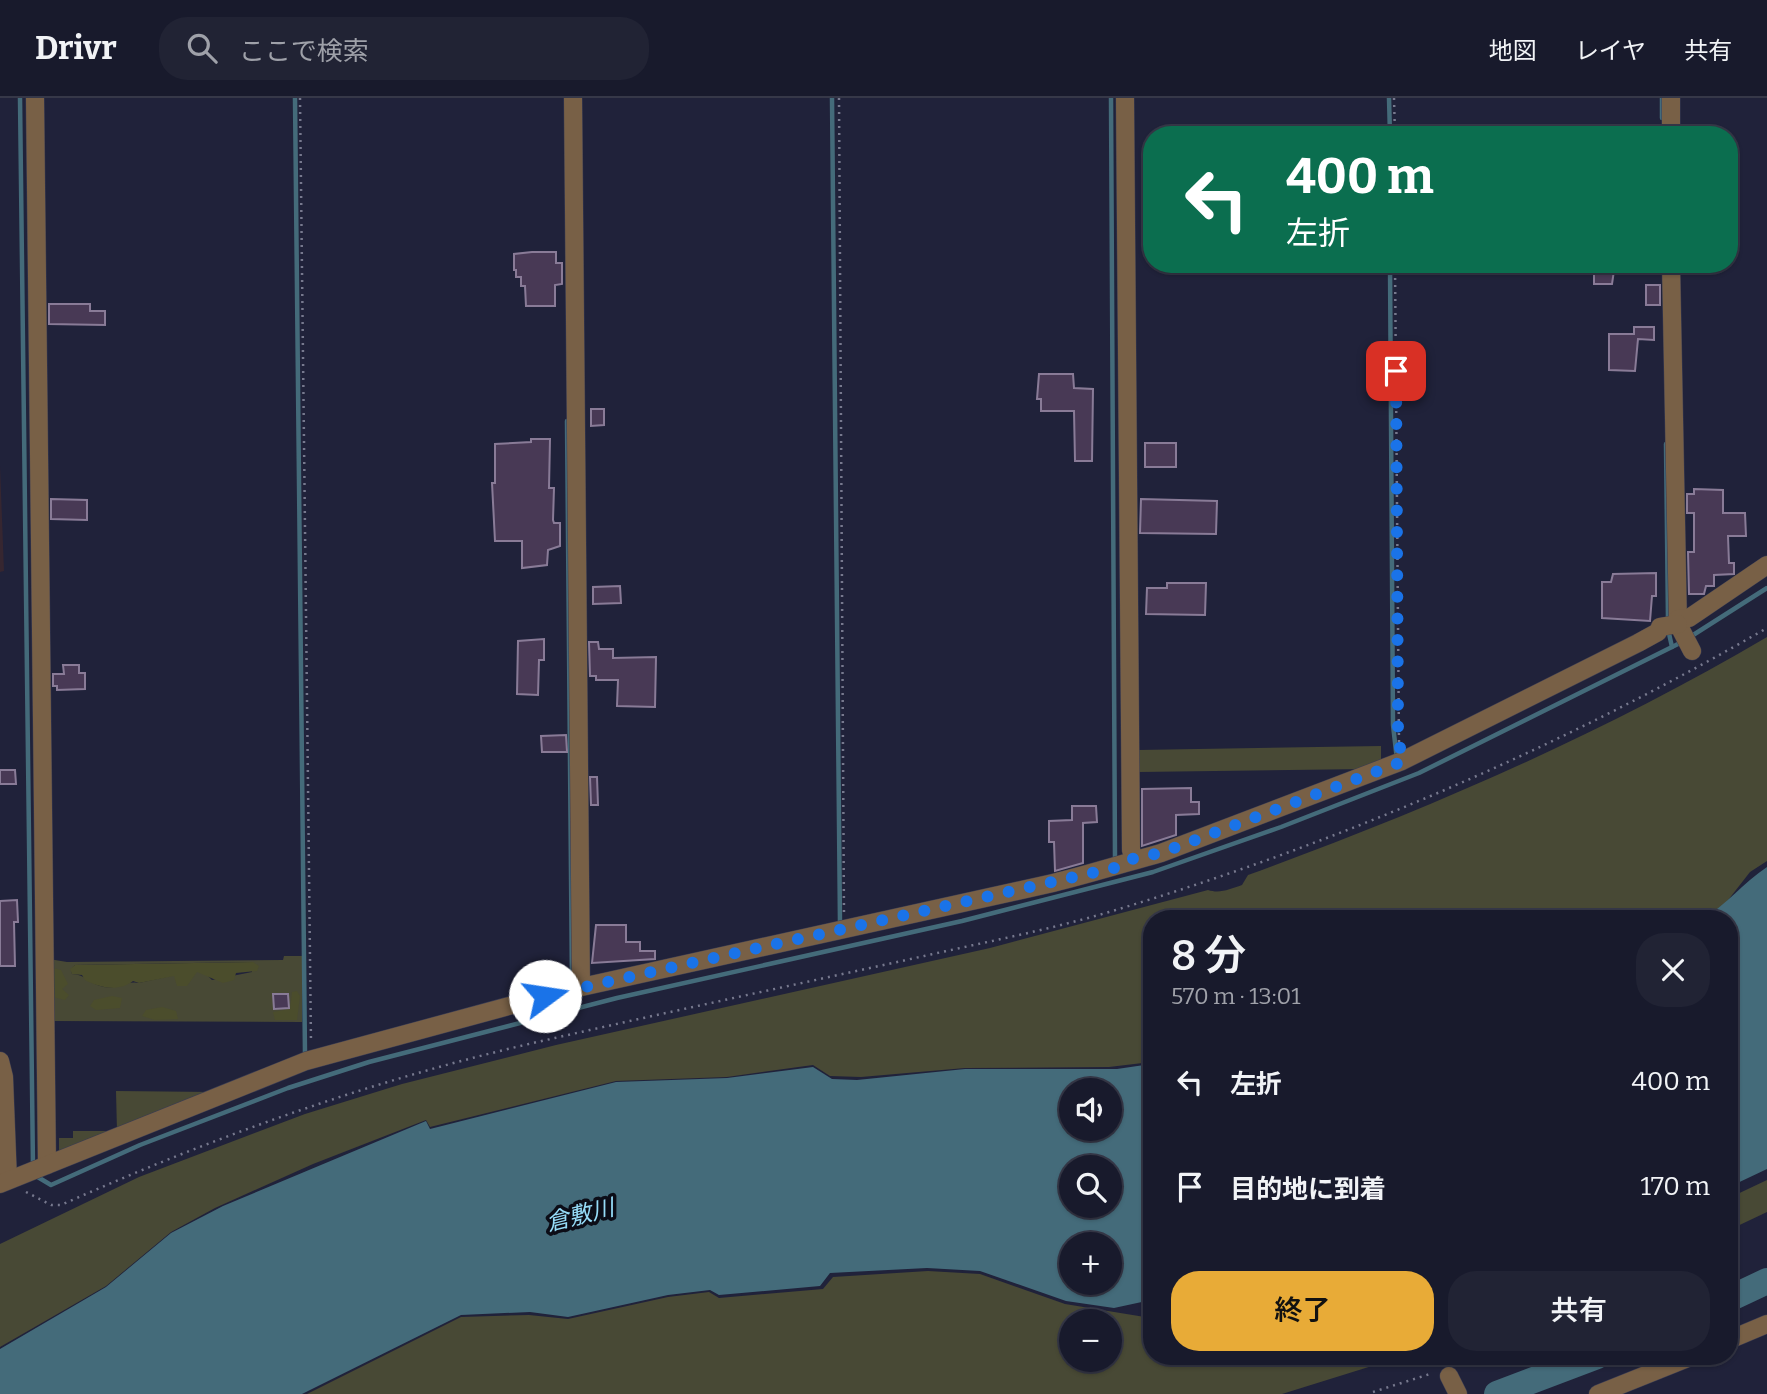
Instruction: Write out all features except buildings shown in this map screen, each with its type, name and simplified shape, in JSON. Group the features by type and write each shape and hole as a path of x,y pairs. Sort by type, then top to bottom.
{"street":[{"path":"24,1174 35,98"},
{"path":"573,98 575,988"},
{"path":"1123,864 1131,850 1125,98"},
{"path":"1671,98 1671,126"},
{"path":"1671,273 1679,632"},
{"path":"24,1174 316,1058 575,988 846,929 1161,853 1399,762 1638,643 1679,632 1689,618 1767,565"},
{"path":"0,1060 24,1174"},
{"path":"1738,1336 1767,1324"},
{"path":"1598,1394 1670,1365"}],"path":[{"path":"300,98 310,1026 316,1058"},
{"path":"839,98 846,929"},
{"path":"1394,98 1395,126"},
{"path":"1395,273 1399,762"},
{"path":"24,1174 26,1194 51,1205 61,1205 232,1133 434,1069 530,1044 1028,934 1108,912 1289,852 1456,787 1662,688 1767,628"},
{"path":"1373,1392 1441,1372 1455,1387"}],"shaded area":[{"path":"0,466 4,571 0,572"}],"green space":[{"path":"1767,637 1767,861 1750,872 1725,904 1715,910 1143,910 1143,1063 1109,1067 965,1068 861,1077 830,1076 813,1065 727,1077 616,1081 430,1127 426,1120 313,1164 215,1208 171,1232 106,1286 0,1347 0,1244 139,1177 305,1114 402,1084 556,1045 990,948 1208,890 1233,888 1242,885 1248,875 1381,824 1513,768 1705,672"},
{"path":"1381,746 1381,766 1368,769 1139,772 1138,750"},
{"path":"284,956 302,956 302,1022 50,1021 49,959 67,962 283,960","holes":["252,962 252,972 212,980 205,973 197,971 191,978 175,975 109,987 99,986 72,974 71,969 75,965"]},
{"path":"253,962 259,966 257,971 236,973 234,980 223,983 197,972 187,986 177,986 174,976 139,983 133,981 116,988 103,987 85,980 82,975 72,974 70,969 75,965"},
{"path":"53,968 61,970 68,984 62,989 69,995 65,1000 53,997"},
{"path":"297,991 300,996 297,1020 275,1020 273,1012 290,1009 292,992"},
{"path":"112,996 122,998 120,1008 96,1010 90,1006 94,1000"},
{"path":"162,1007 176,1011 178,1019 155,1020 142,1016 146,1010"},
{"path":"116,1091 213,1092 117,1131"},
{"path":"73,1131 115,1131 59,1153 59,1138 73,1138"},
{"path":"1767,1180 1767,1212 1738,1226 1738,1194"},
{"path":"928,1271 980,1274 1065,1304 1096,1309 1059,1309 1059,1372 1122,1372 1122,1313 1143,1317 1143,1365 1375,1365 1282,1394 307,1394 461,1317 529,1315 568,1319 668,1297 709,1292 719,1298 823,1289 833,1277"}],"water":[{"path":"1767,867 1767,1169 1738,1183 1738,910 1716,910"},
{"name":"倉敷川","path":"1143,1065 1143,1302 1114,1308 1066,1301 980,1271 927,1268 830,1273 820,1286 719,1295 710,1290 668,1295 568,1317 530,1312 461,1315 302,1394 0,1394 0,1349 106,1287 171,1233 223,1206 426,1121 430,1129 616,1082 727,1078 813,1067 832,1079 857,1080 965,1069 1117,1069"}],"waterway":[{"path":"20,98 33,1168"},
{"path":"295,98 305,1055"},
{"path":"832,98 840,925"},
{"path":"1111,98 1115,860"},
{"path":"1389,98 1390,126"},
{"path":"1662,98 1662,118"},
{"path":"1390,273 1393,725 1397,760"},
{"path":"567,421 572,986"},
{"path":"1666,444 1668,620"},
{"path":"1690,637 1767,588"},
{"path":"1668,629 1672,647"},
{"path":"36,1176 51,1185 140,1145 288,1088 369,1062 617,998 962,921 1153,872 1281,827 1419,773 1682,642"},
{"path":"1738,1295 1767,1281"},
{"path":"1497,1394 1573,1365"}],"route":[{"path":"545,996 1123,866 1134,858 1141,859 1161,853 1404,761 1398,741 1396,371"}]}
